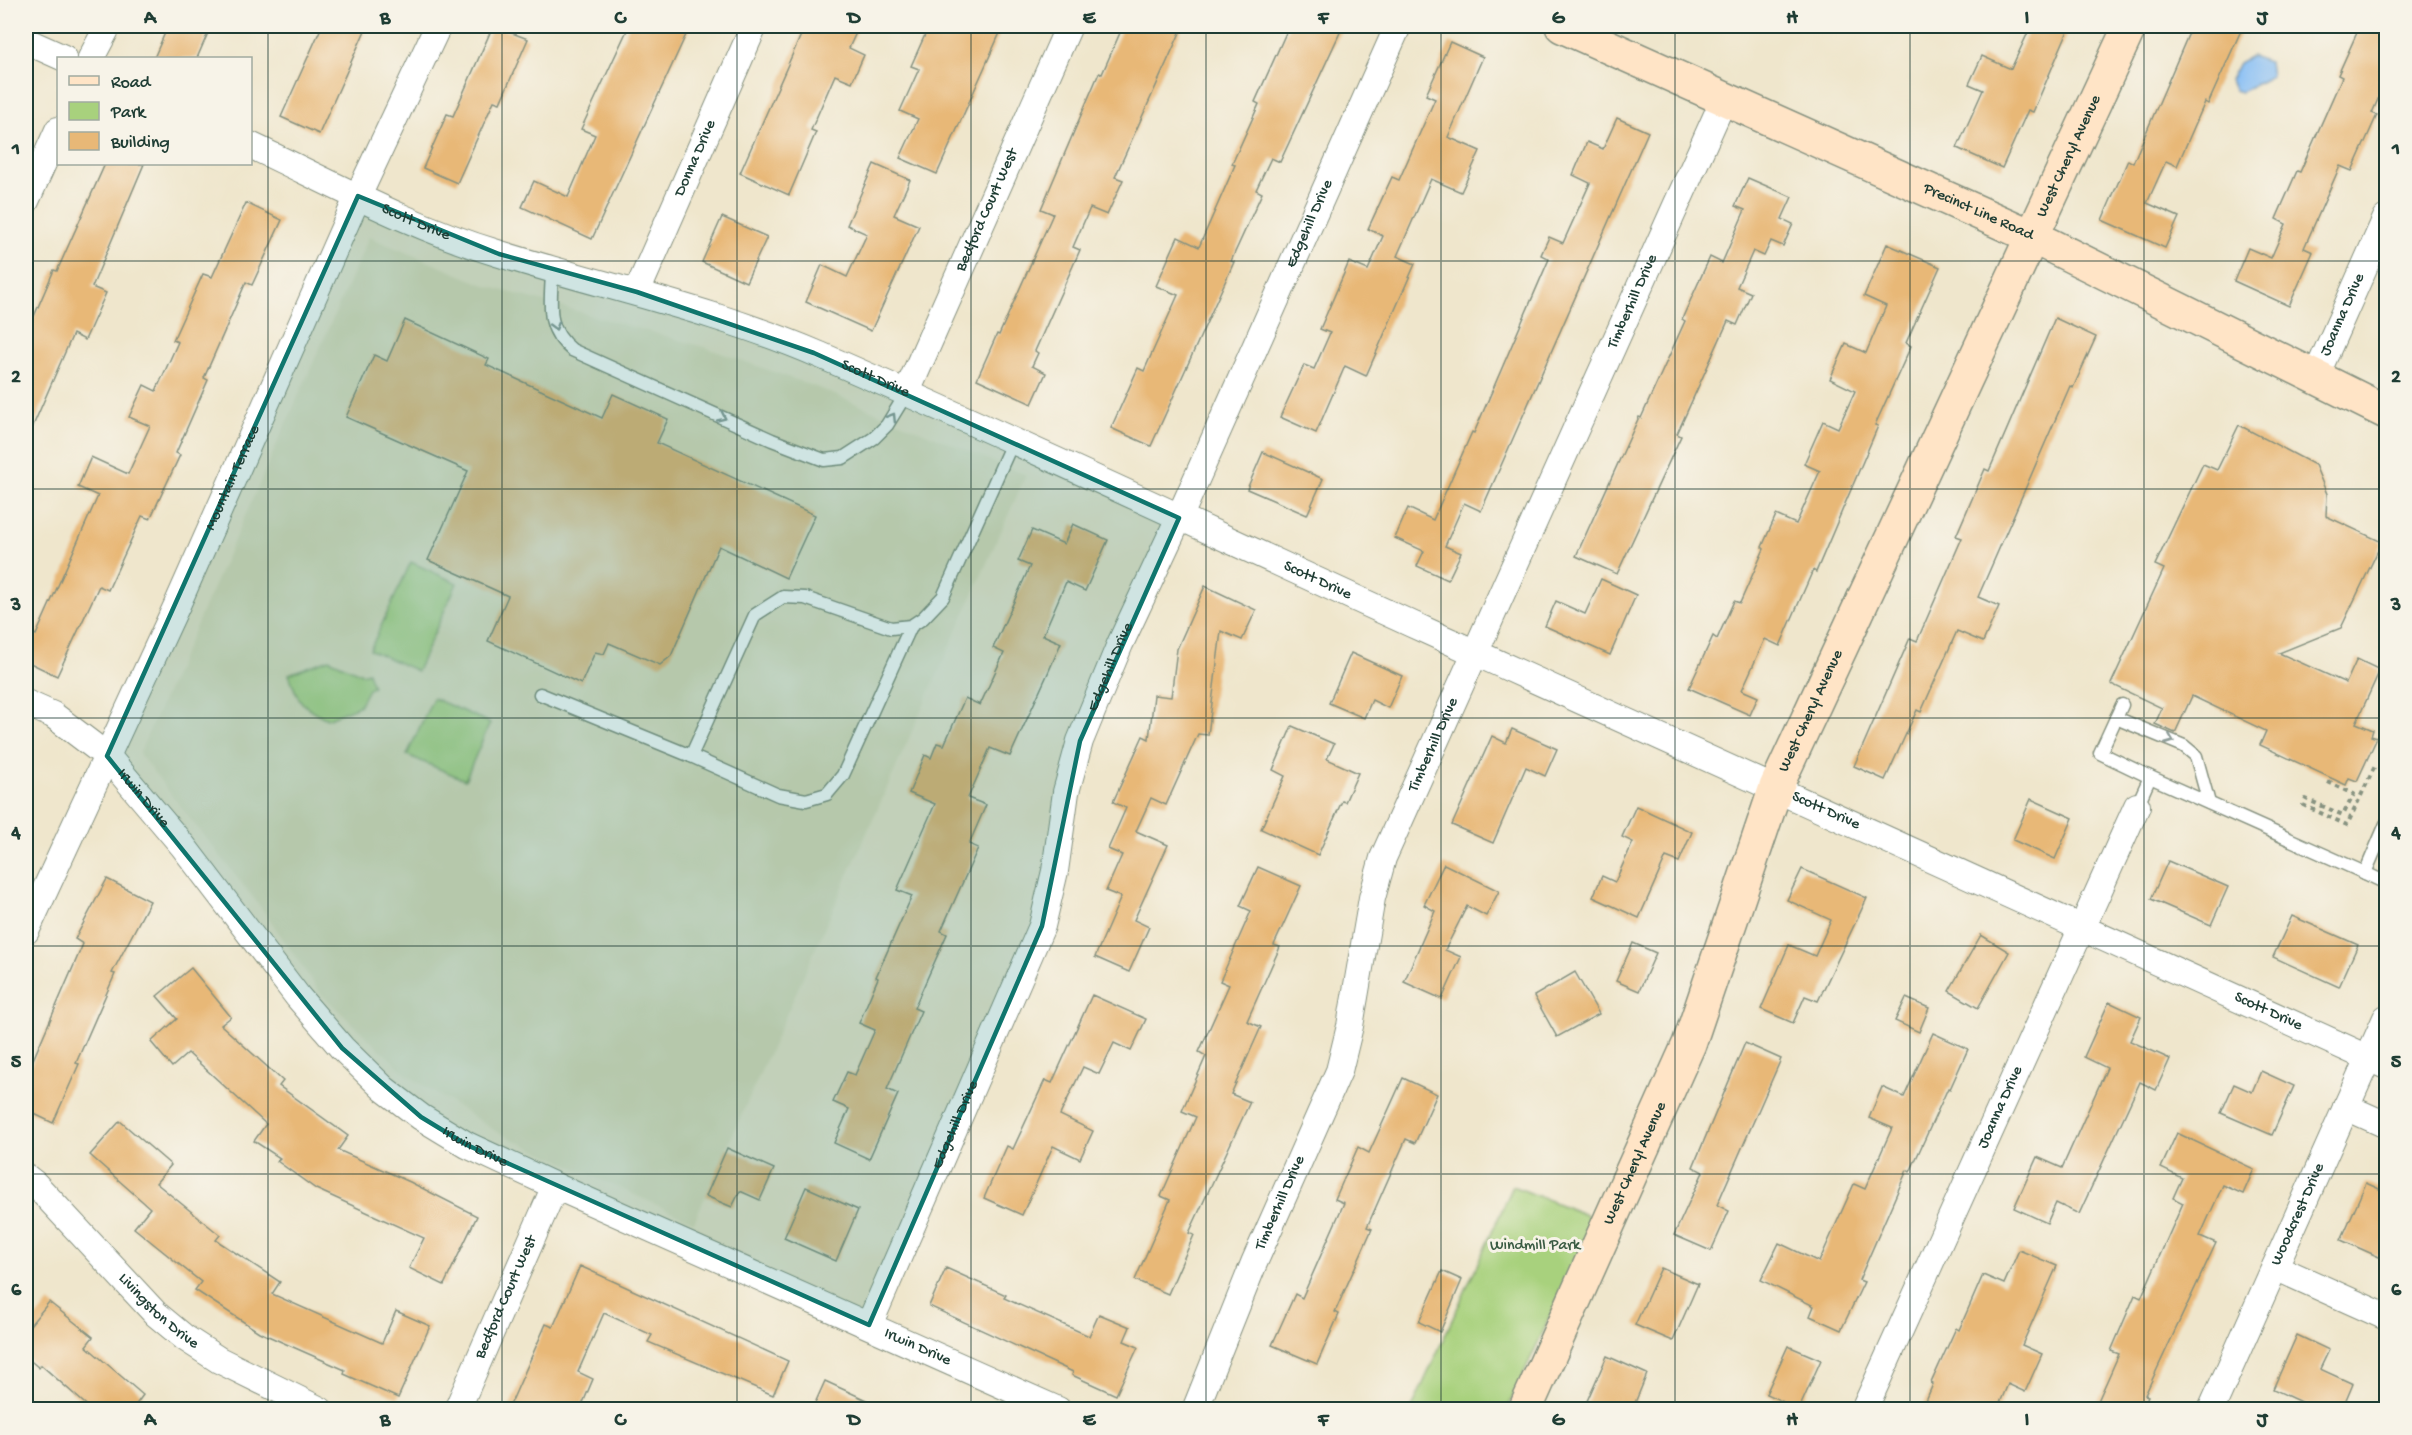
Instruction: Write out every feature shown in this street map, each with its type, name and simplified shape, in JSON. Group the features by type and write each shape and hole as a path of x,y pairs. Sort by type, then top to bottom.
{"street":[{"path":"92,57 108,26"},
{"name":"Mountain Terrace","path":"26,931 182,594 358,196 438,26"},
{"name":"Donna Drive","path":"637,292 754,26"},
{"name":"Bedford Court West","path":"906,394 1069,26"},
{"name":"Edgehill Drive","path":"869,1325 1042,926 1055,871 1066,792 1080,741 1120,644 1179,518 1398,26"},
{"name":"Precinct Line Road","path":"1562,26 2031,236 2386,412"},
{"name":"West Cheryl Avenue","path":"1525,1410 1689,1044 1776,787 2130,26"},
{"path":"26,41 62,57"},
{"name":"Timberhill Drive","path":"1195,1410 1254,1263 1338,1071 1350,1026 1372,898 1383,858 1724,99"},
{"path":"26,201 57,132"},
{"name":"Scott Drive","path":"252,146 455,239 637,292 727,321 814,353 2083,926 2378,1062"},
{"name":"Joanna Drive","path":"2315,378 2386,218"},
{"name":"Irwin Drive","path":"26,703 53,716 106,756 183,846 298,997 350,1057 384,1089 421,1117 467,1145 555,1186 1058,1410"},
{"name":"Joanna Drive","path":"1864,1410 2137,806"},
{"name":"Woodcrest Drive","path":"2211,1410 2346,1107 2378,1062 2386,1018"},
{"path":"2346,1107 2386,1125"},
{"name":"Livingston Drive","path":"26,1177 156,1314 185,1338 219,1360 320,1410"},
{"name":"Bedford Court West","path":"457,1410 555,1186"},
{"path":"2275,1267 2386,1317"}],"lane":[{"path":"552,268 552,324 559,340 572,350 772,440 824,460 843,458 874,438 887,425 906,394"},
{"path":"691,756 755,615 783,597 806,598 891,628 911,626 923,618 943,597 1013,441"},
{"path":"540,694 691,756 778,795 806,800 827,794 843,776 911,626"},
{"path":"2122,705 2100,753 2386,883"},
{"path":"2116,718 2184,746 2196,756 2210,803"},
{"path":"2137,806 2150,777"},
{"path":"2365,873 2386,824"}],"path":[{"path":"2328,782 2354,794 2343,815 2306,799 2303,805 2347,825 2376,764"}],"highlighted area":[{"path":"358,196 499,254 637,292 814,353 1179,518 1080,741 1042,926 869,1325 467,1145 421,1117 342,1048 107,756"}],"shaded area":[{"path":"369,237 487,286 704,347 816,387 1026,475 694,1222 497,1132 406,1074 320,993 266,914 139,754"}],"green space":[{"path":"411,562 457,583 417,671 370,650"},
{"path":"329,659 362,674 368,672 373,687 368,689 359,706 327,719 301,702 289,674"},
{"path":"433,698 490,723 465,780 407,755"},
{"name":"Windmill Park","path":"1513,1186 1596,1219 1507,1409 1411,1410"}],"water":[{"path":"2251,56 2269,62 2271,76 2241,92 2234,90 2230,80 2239,63"}],"building":[{"path":"168,26 211,26 197,57 154,57"},
{"path":"322,26 367,26 319,134 281,117"},
{"path":"493,26 528,39 500,103 494,101 457,183 423,168 447,114 453,116"},
{"path":"629,26 690,26 592,239 522,207 534,181 568,197 595,135 581,129"},
{"path":"805,26 859,26 849,48 864,55 852,82 835,75 811,130 816,132 789,195 740,173"},
{"path":"929,26 1003,26 937,174 900,158 918,119 900,111 919,69 911,66"},
{"path":"1123,26 1183,26 1115,177 1123,180 1107,215 1090,208 1073,247 1080,250 1035,351 1038,353 1032,366 1046,373 1032,404 977,379 1053,214 1041,209 1099,73 1102,74"},
{"path":"1289,26 1343,26 1280,162 1271,158 1256,190 1262,193 1231,261 1234,262 1151,446 1111,428 1138,368 1144,371 1178,295 1156,286 1178,237 1199,247 1259,104 1255,102"},
{"path":"2031,26 2070,26 2033,112 2028,110 2002,168 1957,148 1983,90 1969,84 1982,56 2011,69"},
{"path":"2192,26 2243,26 2208,104 2205,102 2177,166 2166,161 2147,203 2179,217 2165,248 2102,220 2128,160 2133,163"},
{"path":"2360,26 2371,26 2386,32 2386,81 2372,113 2377,115 2352,171 2340,166 2304,248 2313,252 2289,306 2234,281 2248,248 2271,258 2286,224 2276,219 2297,171 2300,172 2342,77 2338,75"},
{"path":"1450,42 1483,57 1448,137 1480,151 1461,192 1431,179 1397,256 1415,264 1366,376 1345,366 1316,433 1280,417 1304,365 1314,369 1330,333 1320,329 1349,262 1368,270 1383,236 1368,229 1392,177 1399,180 1435,99 1426,95"},
{"path":"1617,118 1648,132 1481,511 1464,503 1445,546 1461,553 1448,580 1417,566 1424,551 1395,538 1408,508 1433,520 1472,432 1474,433 1549,259 1541,255 1549,237 1563,243 1590,183 1573,175 1587,142 1603,149"},
{"path":"874,164 910,180 894,215 919,226 871,331 806,302 822,265 847,277 867,234 847,225"},
{"path":"105,165 144,165 92,287 106,293 85,340 73,334 26,442 26,335 54,270 57,271"},
{"path":"1748,178 1792,197 1782,219 1793,224 1783,246 1771,241 1764,256 1753,251 1737,287 1751,293 1737,325 1728,321 1677,434 1681,436 1617,574 1576,556 1685,321 1682,319 1710,257 1722,263 1745,210 1735,206"},
{"path":"246,203 282,220 252,285 246,282 204,378 208,380 176,453 180,455 150,519 142,516 108,590 99,586 57,676 26,661 26,630 36,635 98,496 78,487 91,457 128,474 150,426 129,417 144,385 156,391 178,342 173,340 203,274 212,277"},
{"path":"722,217 767,237 746,282 702,262"},
{"path":"1887,244 1940,267 1906,343 1911,346 1875,425 1878,426 1816,572 1813,570 1780,646 1765,639 1742,690 1758,697 1750,715 1689,688 1713,636 1717,639 1734,601 1740,603 1776,515 1796,524 1820,471 1804,464 1823,421 1838,428 1855,391 1830,379 1846,344 1866,353 1886,306 1864,296"},
{"path":"2055,318 2096,337 2073,388 2070,386 1978,597 1999,606 1983,642 1957,631 1921,712 1917,710 1885,780 1854,766 1910,638 1917,641 1962,538 1956,536 1985,469 1989,471"},
{"path":"405,320 489,359 486,365 602,418 613,394 668,419 657,443 815,515 786,578 719,546 671,656 660,665 609,643 604,654 595,652 581,684 488,641 508,596 428,560 468,471 346,417 374,355 387,361"},
{"path":"2239,425 2315,465 2327,494 2326,516 2382,542 2341,628 2279,653 2346,683 2357,659 2380,670 2356,723 2373,730 2371,736 2377,738 2357,781 2349,778 2346,785 2260,745 2266,731 2192,696 2175,733 2155,724 2162,708 2111,684 2164,569 2155,565 2203,464 2217,470"},
{"path":"1263,452 1323,479 1307,515 1247,489"},
{"path":"1073,524 1108,540 1085,591 1066,582 1043,635 1061,643 1010,756 990,748 968,798 986,805 969,844 978,848 941,931 947,934 914,1008 921,1011 887,1089 898,1094 869,1159 834,1143 849,1109 833,1102 847,1072 855,1075 875,1030 859,1023 878,978 876,977 912,896 897,890 935,804 909,793 925,755 931,758 937,743 944,745 965,698 980,705 1004,653 993,648 1030,566 1018,561 1032,530 1064,544"},
{"path":"1601,579 1636,595 1610,655 1545,626 1556,601 1585,614"},
{"path":"1205,586 1256,610 1242,640 1221,631 1208,735 1198,734 1166,805 1151,798 1136,831 1168,845 1134,920 1149,927 1129,972 1095,957 1121,897 1106,891 1122,855 1108,849 1126,808 1113,802 1143,736 1149,739 1154,695 1171,697 1177,649"},
{"path":"1351,653 1402,676 1388,708 1372,700 1364,718 1329,703"},
{"path":"1292,726 1334,744 1327,759 1358,773 1345,802 1342,801 1318,855 1261,829 1285,776 1273,770"},
{"path":"1512,729 1557,749 1545,776 1526,767 1493,843 1452,825 1492,736 1506,743"},
{"path":"2031,799 2073,818 2055,859 2013,840"},
{"path":"1636,806 1692,832 1679,862 1666,857 1639,918 1593,897 1602,876 1615,882 1633,842 1622,837"},
{"path":"2168,861 2228,887 2211,925 2151,899"},
{"path":"1444,864 1499,891 1486,916 1467,906 1445,950 1461,957 1442,999 1404,982 1435,911 1424,905"},
{"path":"1258,867 1301,886 1274,945 1280,947 1247,1021 1261,1027 1231,1094 1250,1102 1189,1233 1194,1235 1168,1294 1135,1280 1170,1200 1161,1196 1196,1117 1182,1111 1206,1056 1199,1052 1229,985 1220,981 1251,911 1240,906"},
{"path":"1802,869 1867,898 1818,1001 1805,996 1793,1023 1761,1009 1789,945 1815,956 1831,920 1787,900"},
{"path":"107,879 150,901 112,973 115,974 76,1063 79,1064 53,1123 26,1110 26,1076 83,944 75,939"},
{"path":"2292,916 2358,945 2339,987 2273,957"},
{"path":"1981,935 2009,952 1978,1008 1949,991"},
{"path":"1633,943 1656,953 1639,991 1616,981"},
{"path":"191,968 231,1017 221,1025 283,1081 279,1086 348,1136 338,1150 410,1182 477,1216 444,1285 409,1268 424,1238 316,1189 277,1161 280,1158 254,1141 266,1124 188,1053 172,1067 151,1042 177,1019 157,996"},
{"path":"1575,972 1599,1014 1557,1037 1534,996"},
{"path":"1092,995 1146,1019 1131,1051 1114,1043 1099,1074 1083,1067 1060,1115 1093,1131 1080,1159 1053,1146 1022,1215 984,1198 1007,1146 1013,1149 1045,1080 1052,1083"},
{"path":"1906,998 1929,1008 1919,1032 1895,1021"},
{"path":"2109,1002 2141,1017 2130,1041 2170,1059 2156,1090 2140,1082 2079,1214 2056,1203 2047,1223 2014,1208 2037,1157 2062,1168 2107,1068 2084,1057"},
{"path":"1933,1033 1968,1049 1910,1172 1907,1170 1859,1280 1864,1282 1841,1330 1810,1316 1814,1306 1761,1280 1779,1243 1819,1262 1854,1184 1865,1189 1892,1128 1869,1118 1882,1087 1904,1097"},
{"path":"1745,1043 1781,1059 1717,1205 1729,1211 1711,1251 1674,1235 1703,1172 1693,1167"},
{"path":"2261,1071 2294,1086 2272,1135 2221,1113 2234,1084 2252,1092"},
{"path":"1403,1078 1437,1094 1415,1143 1406,1139 1367,1227 1372,1229 1335,1312 1339,1314 1317,1364 1272,1345 1295,1294 1302,1298 1344,1203 1335,1199 1358,1147 1369,1153"},
{"path":"120,1121 171,1165 156,1183 220,1235 216,1240 280,1282 272,1294 382,1343 396,1311 430,1326 398,1398 344,1374 345,1370 259,1332 195,1290 201,1282 134,1228 150,1208 90,1155"},
{"path":"2177,1133 2254,1169 2243,1194 2223,1185 2200,1236 2216,1243 2145,1395 2148,1396 2142,1410 2094,1410 2119,1354 2111,1351 2135,1295 2141,1298 2183,1203 2173,1198 2182,1178 2161,1168"},
{"path":"727,1148 774,1169 760,1200 740,1191 732,1207 706,1196"},
{"path":"2366,1183 2386,1192 2386,1260 2341,1240"},
{"path":"806,1187 858,1210 836,1261 784,1238"},
{"path":"2019,1250 2057,1266 2022,1345 2042,1354 2025,1392 2008,1384 1997,1410 1922,1410 1933,1384 1931,1383 1956,1328 1959,1330 1983,1275 2004,1284"},
{"path":"580,1266 788,1361 773,1395 648,1342 652,1335 604,1313 578,1372 593,1379 580,1410 508,1410 546,1324 553,1327"},
{"path":"946,1268 1006,1295 1004,1298 1089,1336 1099,1314 1130,1327 1124,1341 1138,1347 1116,1395 1072,1375 1073,1372 929,1306"},
{"path":"1661,1268 1698,1284 1673,1341 1635,1325"},
{"path":"1442,1271 1462,1280 1440,1332 1419,1322"},
{"path":"49,1302 93,1337 86,1346 143,1395 132,1410 92,1410 41,1365 39,1368 26,1357 26,1330"},
{"path":"2297,1335 2329,1350 2320,1369 2353,1384 2342,1410 2318,1410 2273,1389"},
{"path":"1788,1346 1821,1360 1799,1409 1766,1394"},
{"path":"1607,1356 1647,1374 1632,1410 1583,1410"},
{"path":"825,1381 888,1410 812,1410"}]}
